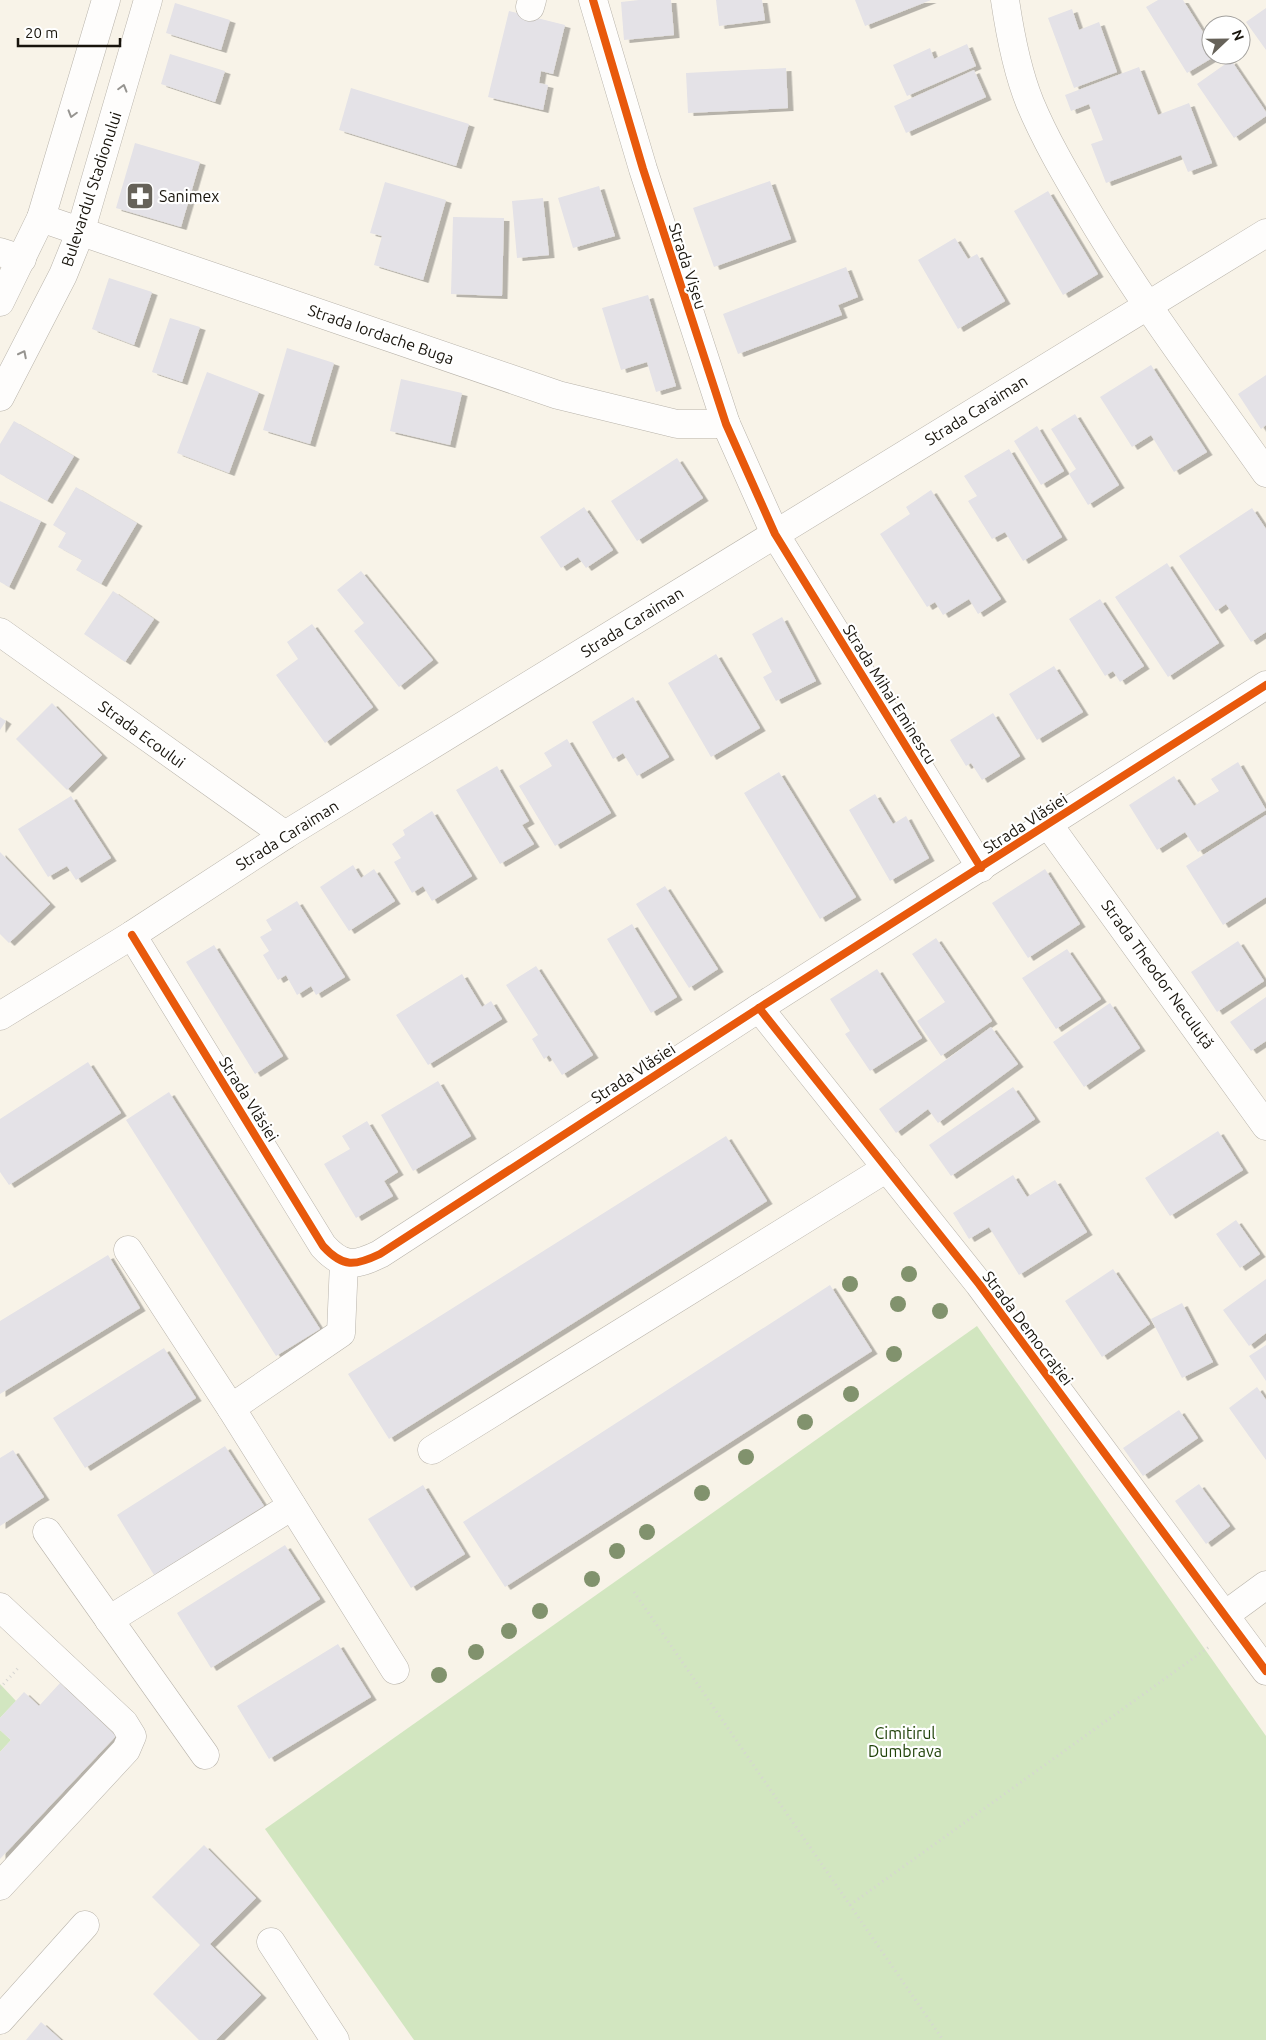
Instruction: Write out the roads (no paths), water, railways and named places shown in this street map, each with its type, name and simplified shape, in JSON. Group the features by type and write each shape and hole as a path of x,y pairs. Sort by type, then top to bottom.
{"street":[{"path":"0,302 11,255 41,218 106,0"},
{"name":"Bulevardul Stadionului","path":"0,397 63,275 80,233 148,0"},
{"name":"Strada Vișeu","path":"593,0 642,169 726,424 775,534"},
{"path":"1005,0 1010,30 1030,102 1064,172 1146,305 1266,472"},
{"name":"Strada Iordache Buga","path":"41,218 80,233 558,395 677,424 726,424"},
{"name":"Strada Caraiman","path":"0,1016 132,934 284,835 1266,233"},
{"name":"Strada Mihai Eminescu","path":"775,534 981,868"},
{"name":"Strada Ecoului","path":"0,632 284,835"},
{"name":"Strada Vlăsiei","path":"132,934 323,1246 333,1257 344,1262 360,1264 380,1254 759,1008 1266,685"},
{"name":"Strada Theodor Neculuță","path":"1048,824 1266,1126"},
{"name":"Strada Democrației","path":"759,1008 979,1284 1266,1670"},
{"path":"432,1450 887,1168"},
{"path":"128,1250 231,1408 395,1670"},
{"path":"231,1408 341,1333 344,1262"},
{"path":"109,1620 292,1506"},
{"path":"47,1532 205,1755"},
{"path":"1225,1615 1266,1585"},
{"path":"0,1607 124,1723 132,1736 126,1750 0,1886"},
{"path":"0,2020 85,1924"},
{"path":"271,1942 335,2040"}],"place":[{"name":"Sanimex","path":"140,196"}],"park label":[{"name":"Cimitirul Dumbrava","path":"905,1742"}]}
